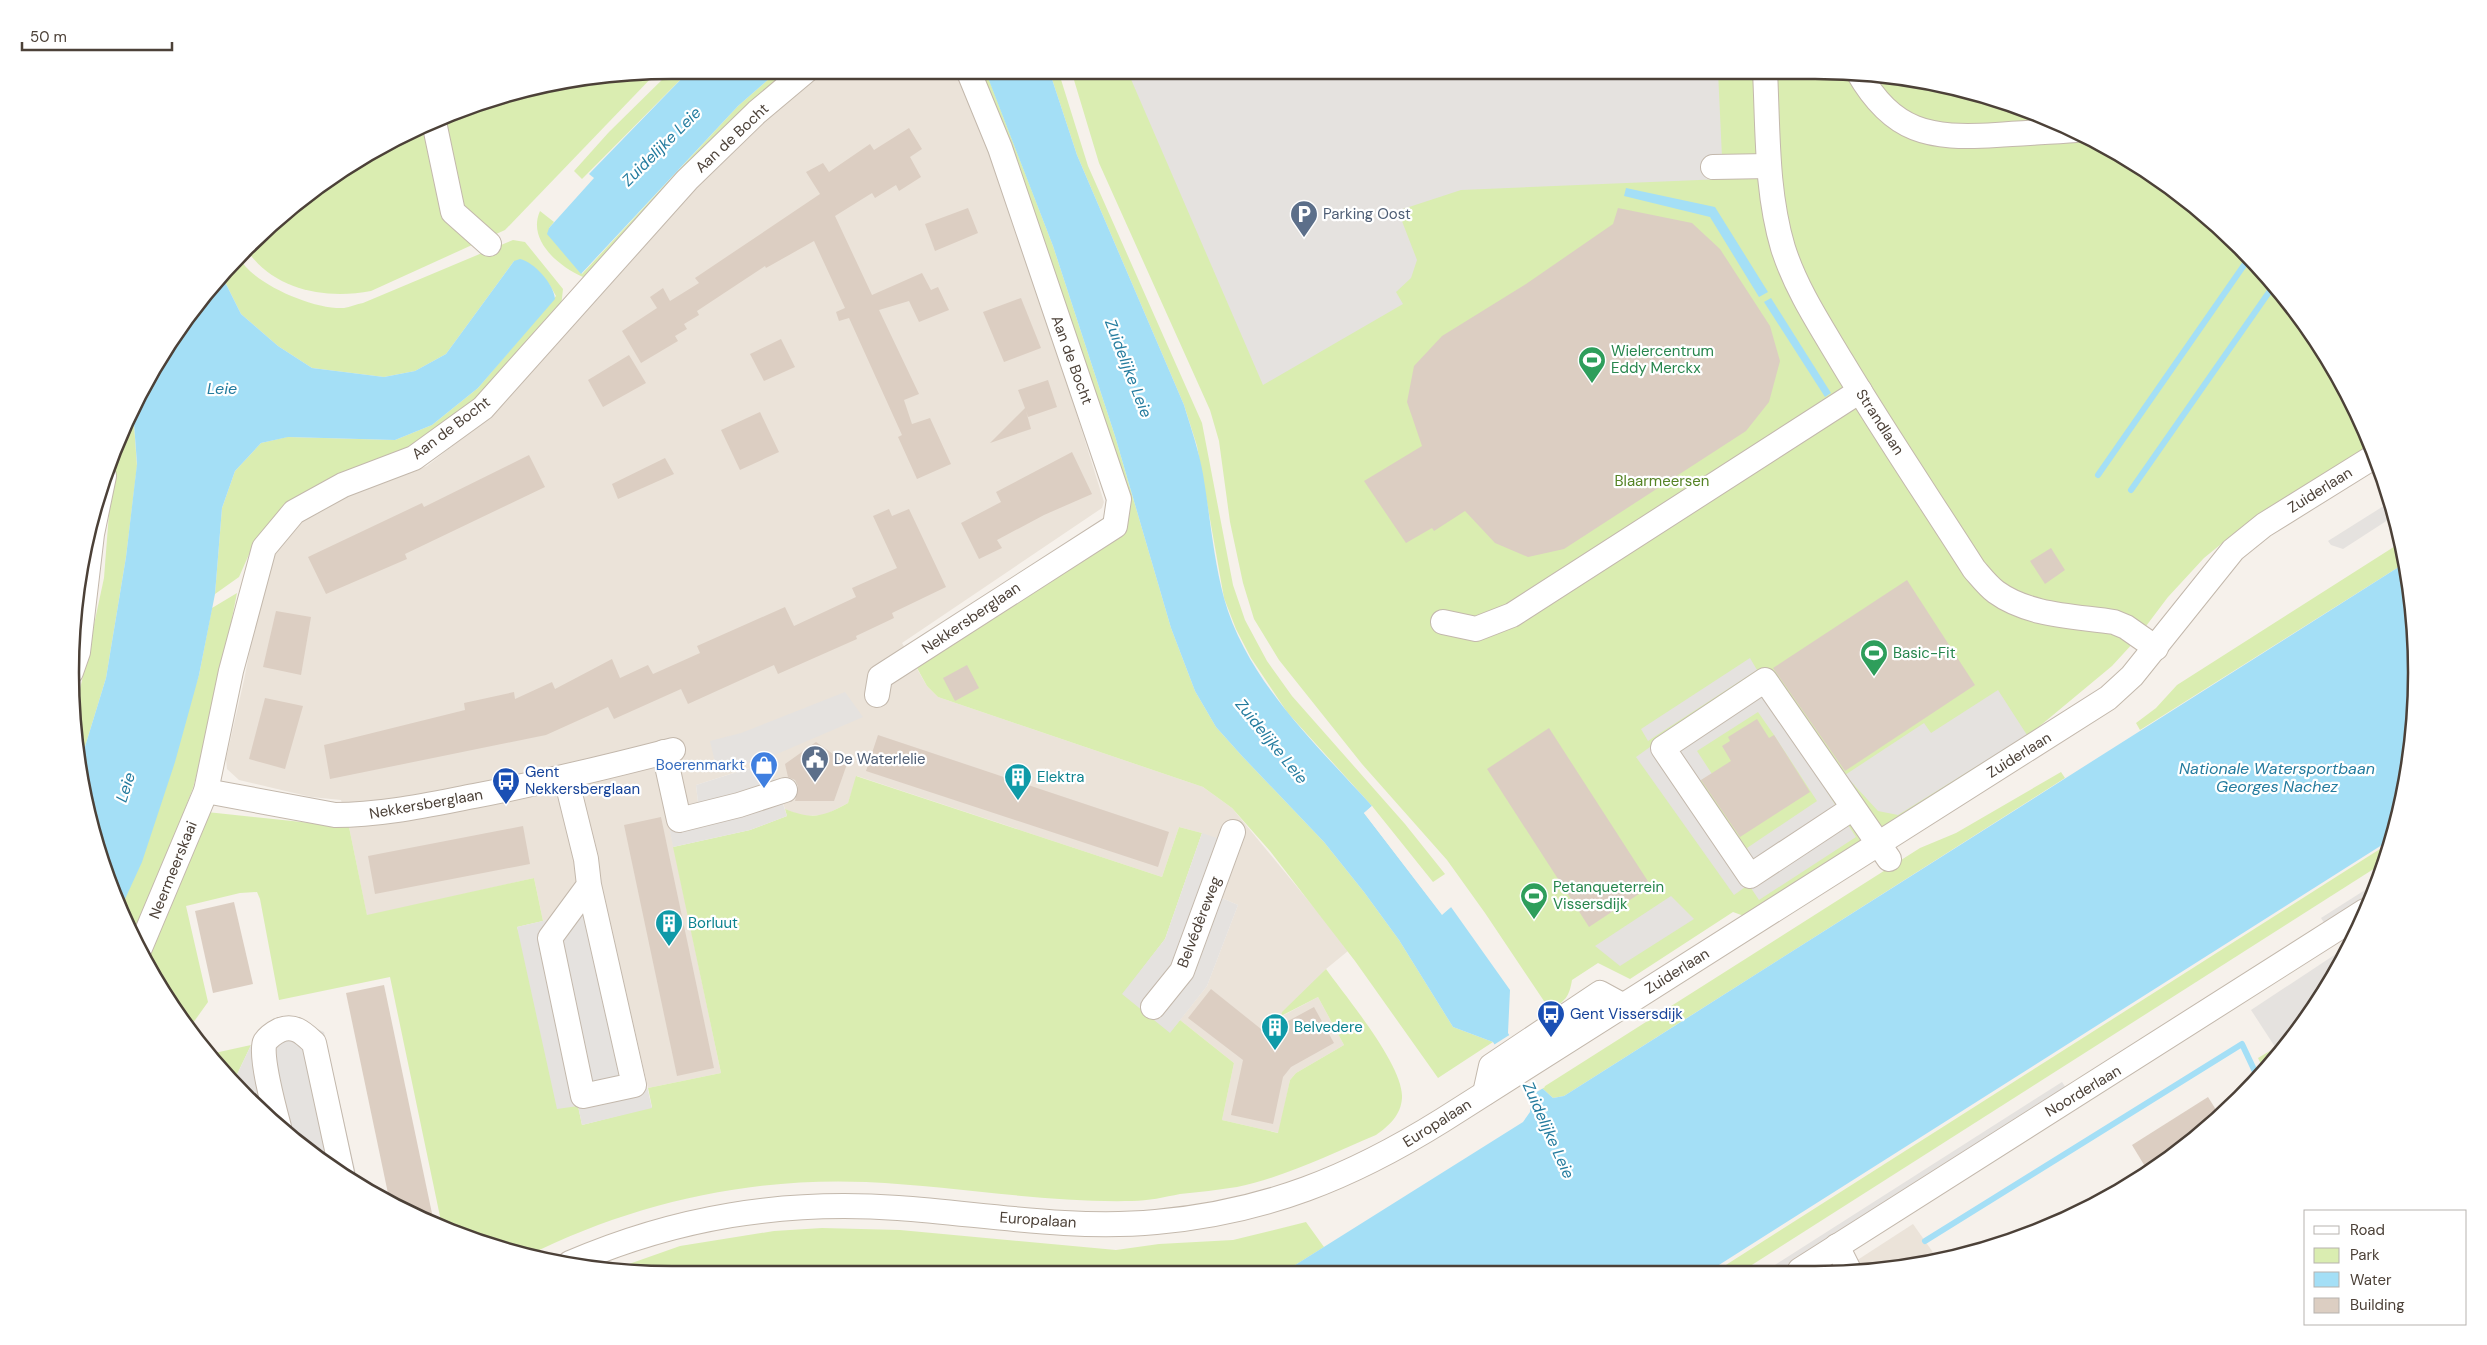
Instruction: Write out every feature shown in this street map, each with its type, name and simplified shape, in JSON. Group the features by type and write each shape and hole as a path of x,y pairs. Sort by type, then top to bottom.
{"street":[{"name":"Aan de Bocht","path":"206,791 231,671 264,548 278,529 294,512 343,485 414,458 483,408 687,180 757,112 796,79"},
{"name":"Aan de Bocht","path":"972,79 1000,148 1118,499 1115,526 1077,550"},
{"name":"Strandlaan","path":"1765,79 1770,166 1775,215 1792,273 1803,297 1860,391 1974,569 1995,591 2015,603 2034,610 2114,622 2126,627 2156,648"},
{"path":"1863,81 1870,93 1882,106 1915,129 1934,135 1963,137 2058,131"},
{"path":"435,128 453,212 489,244"},
{"path":"1713,167 1770,166"},
{"path":"1443,622 1476,629 1512,615 1860,391"},
{"name":"Zuiderlaan","path":"1493,1081 1534,1050 1622,1005 1884,852 2108,698 2132,676 2156,648 2233,550 2264,525 2368,459"},
{"name":"Nekkersberglaan","path":"877,695 880,677 1077,550"},
{"path":"80,635 87,576"},
{"path":"1853,808 1750,876 1663,748 1765,680 1884,852"},
{"name":"Nekkersberglaan","path":"206,791 335,815 355,815 398,811 566,778 668,751 679,820 739,805 785,790"},
{"path":"566,778 586,859 589,885 634,1085 582,1096 550,938 589,885"},
{"name":"Neermeerskaai","path":"143,941 206,791"},
{"name":"Belvédèreweg","path":"1153,1007 1182,971 1233,832"},
{"name":"Noorderlaan","path":"1806,1266 2355,917"},
{"path":"275,1114 264,1056 264,1043 272,1034 287,1027 299,1030 314,1043 340,1164"},
{"name":"Europalaan","path":"581,1259 637,1237 679,1225 719,1217 782,1209 833,1206 888,1208 1063,1223 1111,1224 1155,1222 1212,1215 1259,1205 1301,1193 1360,1167 1408,1142 1493,1081"},
{"path":"1837,1246 1847,1265"}],"shaded area":[{"path":"817,79 967,79 996,154 1104,502 1102,508 902,643 927,686 938,697 1203,787 1232,808 1348,951 1326,969 1282,1016 1318,997 1344,1045 1296,1073 1290,1080 1279,1133 1222,1120 1234,1063 1180,1020 1207,986 1238,905 1210,893 1202,833 1179,827 1162,877 857,776 848,803 825,815 802,816 785,809 768,762 696,785 698,802 666,811 721,1073 648,1088 606,907 543,921 534,878 367,916 349,827 341,800 311,797 239,780 227,769 226,759 244,680 267,561 278,543 316,506 427,466 490,416 744,133"},
{"name":"Parking Oost","path":"1131,79 1718,79 1723,179 1461,190 1403,209 1400,216 1417,260 1411,278 1396,292 1403,304 1263,385"},
{"path":"2384,506 2388,520 2343,549 2331,545 2328,541"},
{"path":"1750,658 1757,670 1648,741 1641,729"},
{"path":"1998,690 2027,735 1898,815 1878,811 1845,775 1924,723 1931,733"},
{"path":"845,692 863,717 770,757 717,771 710,741 741,733"},
{"path":"1758,693 1766,695 1836,806 1754,861 1747,848 1817,801 1774,735 1758,712 1697,751 1712,774 1698,782 1680,753 1680,748"},
{"path":"1650,747 1748,885 1734,895 1636,757"},
{"path":"769,762 787,816 750,830 673,847 666,811 698,802 696,785"},
{"path":"1848,825 1856,837 1759,900 1751,888"},
{"path":"1202,833 1229,842 1210,893 1238,905 1207,986 1170,1033 1122,994 1165,939"},
{"path":"2367,889 2363,900 2325,924 2321,918"},
{"path":"1671,896 1694,919 1620,966 1595,946"},
{"path":"606,906 652,1108 582,1125 578,1106 557,1109 517,927"},
{"path":"2338,953 2308,1002 2275,1047 2251,1010"},
{"path":"303,1023 324,1032 356,1174 311,1144 281,1119 237,1075 251,1045 268,1025"},
{"path":"2062,1082 2066,1088 1788,1266 1773,1266"},
{"path":"1913,1224 1934,1254 1892,1261 1850,1265"}],"green space":[{"path":"663,79 681,79 582,179 574,171 609,132"},
{"path":"769,79 786,79 602,263 583,277 564,266 547,251 541,242 538,232 537,222 540,211 554,222 549,228 582,274 738,106"},
{"path":"977,79 988,79 1053,246 1115,436 1171,628 1195,691 1216,727 1324,842 1364,892 1399,940 1453,1027 1493,1042 1438,1078 1355,961 1270,851 1232,808 1203,787 938,697 927,686 917,668 1126,527"},
{"path":"1052,79 1061,79 1088,166 1202,423 1233,585 1245,620 1267,661 1292,696 1405,824 1445,874 1433,882 1372,806 1287,712 1251,658 1236,629 1224,598 1197,446 1184,405 1077,155"},
{"name":"Blaarmeersen","path":"1074,79 1814,79 1853,80 1930,90 2005,110 2042,124 2111,158 2176,201 2234,253 2286,311 2329,376 2364,449 2247,523 2204,558 2168,597 2134,642 2112,666 2029,735 1744,916 1733,912 1630,979 1598,963 1572,980 1566,998 1550,1010 1447,860 1362,764 1279,660 1254,619 1243,583 1230,522 1219,441 1210,410 1099,163"},
{"path":"650,80 505,230 371,291 336,294 302,289 271,275 251,255 281,226 311,201 376,158 410,140 482,110 519,99 595,84"},
{"path":"513,240 525,242 563,289 561,307 458,417 254,543 239,577 215,594 222,508 235,471 261,443 287,437 395,440 432,425 478,388 556,296 549,284 514,261 446,354 415,371 384,377 312,368 278,346 241,314 225,282 243,263 257,277 270,286 301,300 317,305 344,308 363,303"},
{"path":"134,423 137,466 126,557 106,678 84,750 80,692 104,578 112,477"},
{"path":"2395,546 2399,567 2140,730 2136,723 2156,708 2177,685"},
{"path":"237,593 214,708 193,788 138,930 124,899 199,675 212,608"},
{"path":"2061,772 2065,778 1564,1096 1553,1098 1542,1088 1920,848 1956,833"},
{"path":"856,776 1162,877 1179,827 1202,833 1165,939 1123,994 1170,1032 1180,1020 1234,1063 1222,1120 1278,1133 1290,1080 1296,1073 1344,1045 1318,997 1281,1016 1282,1012 1326,969 1372,1032 1394,1068 1400,1084 1402,1098 1397,1115 1390,1124 1376,1135 1290,1171 1237,1187 1156,1199 1099,1201 866,1182 778,1184 691,1198 649,1208 607,1222 539,1251 482,1235 441,1219 390,977 279,1000 260,899 257,892 240,893 186,906 208,1002 193,1023 158,969 148,950 207,812 349,827 367,915 534,878 543,921 517,927 578,1106 582,1125 652,1107 648,1088 721,1073 673,847 750,830 787,816 785,809 810,816 824,814 848,803"},
{"path":"2381,848 2375,868 1750,1266 1724,1266"},
{"path":"251,1045 237,1075 216,1053"},
{"path":"2274,1049 2261,1064 2258,1058"},
{"path":"1306,1222 1324,1247 1294,1266 672,1266 628,1264 680,1246 774,1231 822,1228 900,1230 1116,1250 1159,1244 1233,1240"}],"water":[{"name":"Zuidelijke Leie","path":"681,79 769,79 738,106 581,274 547,234 549,228 594,178 589,174"},
{"name":"Nationale Watersportbaan Georges Nachez","path":"988,79 1052,79 1077,155 1184,405 1201,465 1220,583 1235,628 1249,657 1266,684 1286,710 1372,806 1364,813 1442,914 1451,907 1510,990 1508,1033 1542,1088 1553,1098 1564,1096 2399,567 2407,634 2407,711 2397,788 2382,845 1717,1266 1294,1266 1523,1122 1530,1112 1530,1104 1493,1042 1453,1027 1399,940 1364,892 1324,842 1216,727 1195,691 1171,628 1115,436 1053,246"},
{"path":"1626,188 1715,207 1768,292 1759,297 1710,217 1624,196"},
{"name":"Leie","path":"520,259 537,269 551,287 555,299 478,388 432,425 395,440 288,437 261,443 235,471 222,508 215,594 199,675 175,762 142,862 124,901 99,826 84,750 106,678 126,557 137,464 134,423 158,376 201,311 225,282 241,314 278,346 312,368 384,377 415,371 446,354 514,261"},
{"path":"1771,298 1831,393 1825,397 1764,302"}],"pier":[{"path":"1372,806 1373,808 1367,813 1442,911 1450,905 1451,907 1442,915 1364,813"},
{"path":"1511,1034 1545,1087 1525,1099 1492,1046"}],"building":[{"path":"909,128 922,149 910,157 921,177 899,191 896,185 875,198 872,193 835,216 872,295 922,273 931,290 938,287 949,310 919,322 909,301 879,310 919,394 904,400 912,424 930,418 951,464 917,479 898,437 902,435 849,318 839,321 836,312 845,308 814,241 766,268 765,266 697,311 699,315 684,324 687,329 675,336 678,341 641,363 622,331 657,308 650,297 663,288 670,301 699,283 695,278 820,194 806,172 823,163 829,172 870,144 874,150"},
{"path":"968,208 978,233 935,251 925,224"},
{"name":"Wielercentrum Eddy Merckx","path":"1618,208 1692,223 1720,249 1770,326 1780,361 1769,402 1746,431 1564,549 1528,557 1495,543 1465,511 1434,531 1432,528 1406,543 1364,481 1422,446 1407,402 1414,366 1442,336 1526,284 1613,224"},
{"path":"1021,298 1041,348 1004,362 983,312"},
{"path":"781,339 795,367 764,381 750,354"},
{"path":"629,355 646,383 603,407 588,380"},
{"path":"1048,380 1057,407 1028,417 1026,411 1031,429 990,443 1025,408 1018,390"},
{"path":"760,412 779,452 740,470 721,430"},
{"path":"1072,452 1092,494 1044,515 997,540 1002,548 979,559 961,523 1001,502 996,492"},
{"path":"529,455 545,487 405,554 407,559 326,594 308,557 422,503 424,507"},
{"path":"665,458 674,474 618,499 612,484"},
{"path":"889,509 892,516 909,509 946,587 892,613 894,618 856,636 857,639 778,674 774,665 688,704 681,689 614,719 608,707 546,735 330,779 324,745 465,710 464,703 514,692 515,699 552,682 555,689 612,659 620,678 648,665 653,674 700,653 697,646 785,607 794,626 856,597 852,588 897,568 873,516"},
{"path":"2051,548 2065,570 2045,584 2030,561"},
{"name":"Basic-Fit","path":"1907,580 1975,685 1845,771 1773,668"},
{"path":"276,611 311,617 301,675 263,667"},
{"path":"967,665 979,688 955,701 943,678"},
{"path":"265,698 303,706 285,769 249,759"},
{"path":"1757,719 1769,738 1774,735 1810,792 1740,837 1701,780 1731,761 1722,746 1730,741 1728,737"},
{"path":"1549,728 1651,886 1589,927 1487,769"},
{"name":"Elektra","path":"878,735 1169,832 1158,867 866,771"},
{"name":"De Waterlelie","path":"816,742 847,764 834,801 795,801 798,786 795,780 788,777 785,764"},
{"name":"Borluut","path":"661,817 714,1068 677,1076 624,825"},
{"path":"523,826 530,864 375,894 368,856"},
{"path":"234,902 253,984 213,993 195,911"},
{"path":"384,985 432,1215 388,1193 346,993"},
{"name":"Belvedere","path":"1211,989 1266,1033 1314,1007 1334,1043 1291,1067 1283,1077 1273,1124 1231,1115 1243,1060 1188,1018"},
{"path":"2208,1097 2216,1110 2176,1144 2145,1166 2132,1145"}],"waterway":[{"path":"2098,475 2245,264"},
{"path":"2131,490 2270,291"},
{"path":"1925,1241 2242,1044 2255,1071"}],"place":[{"name":"Parking Oost","path":"1304,238"},
{"name":"Wielercentrum Eddy Merckx","path":"1592,384"},
{"name":"Basic-Fit","path":"1874,677"},
{"name":"De Waterlelie","path":"815,783"},
{"name":"Boerenmarkt","path":"764,789"},
{"name":"Elektra","path":"1018,801"},
{"name":"Gent Nekkersberglaan","path":"506,805"},
{"name":"Petanqueterrein Vissersdijk","path":"1534,920"},
{"name":"Borluut","path":"669,947"},
{"name":"Gent Vissersdijk","path":"1551,1038"},
{"name":"Belvedere","path":"1275,1051"}]}
